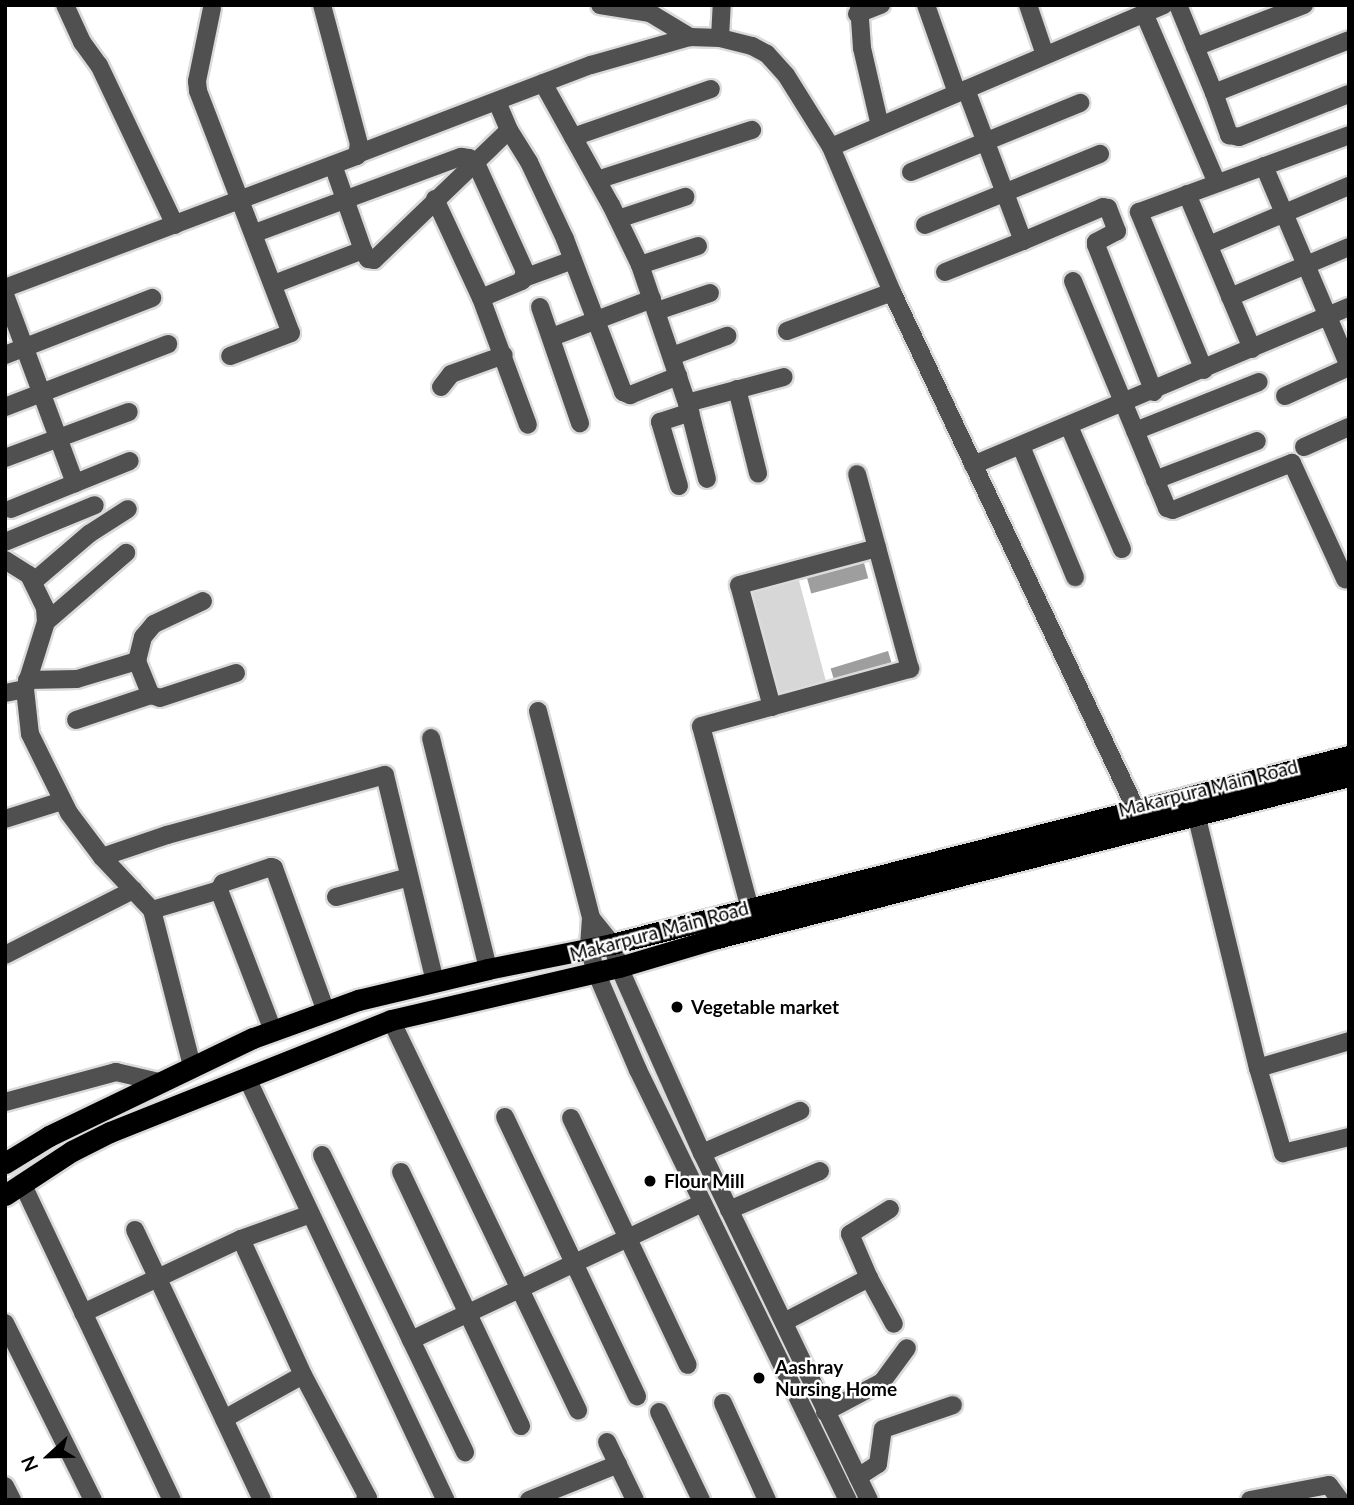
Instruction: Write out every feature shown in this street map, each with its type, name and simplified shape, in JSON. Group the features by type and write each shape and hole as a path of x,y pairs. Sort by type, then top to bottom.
{"highway":[{"name":"Makarpura Main Road","path":"13,1189 110,1132 391,1020 619,967 1349,756"},
{"name":"Makarpura Main Road","path":"5,1163 49,1136 192,1066 273,1031 358,1000 488,969 612,944 1140,818 1196,814 1349,776"}],"street":[{"path":"65,5 82,42 99,65 174,225"},
{"path":"322,5 360,153"},
{"path":"600,5 650,13 690,37"},
{"path":"720,38 722,5"},
{"path":"880,126 858,10 881,5"},
{"path":"926,5 961,91 986,141 1023,241"},
{"path":"1028,5 1045,55"},
{"path":"831,147 1164,5"},
{"path":"1178,5 1230,135 1239,137 1349,94"},
{"path":"1195,47 1304,5"},
{"path":"212,8 197,81 291,333 230,356"},
{"path":"1144,13 1217,183"},
{"path":"5,288 591,65 690,37 720,38 752,46 767,54 786,75 831,147 892,292 1140,818"},
{"path":"1214,93 1349,40"},
{"path":"543,83 618,219 639,265 689,407 707,479"},
{"path":"573,137 710,89"},
{"path":"497,102 509,130 529,162 573,260 626,395 678,376"},
{"path":"911,172 1080,103"},
{"path":"333,165 363,250 368,259 374,260 509,130"},
{"path":"597,180 752,130"},
{"path":"1204,370 1139,212 1349,135"},
{"path":"925,225 1100,154"},
{"path":"255,233 461,157 475,161 525,271 524,278"},
{"path":"1264,166 1349,367 1285,396"},
{"path":"1209,245 1349,186"},
{"path":"1187,194 1252,349"},
{"path":"618,219 685,197"},
{"path":"435,200 481,298 528,425"},
{"path":"945,272 1103,207 1108,208 1117,231 1096,242 1096,246 1154,392"},
{"path":"639,265 698,246"},
{"path":"1230,297 1349,247"},
{"path":"274,284 363,250"},
{"path":"481,298 573,260"},
{"path":"1073,281 1167,508 1173,510 1292,463 1345,579"},
{"path":"552,337 596,320 710,292"},
{"path":"787,331 892,292"},
{"path":"5,295 75,483"},
{"path":"5,355 152,298"},
{"path":"540,307 580,423"},
{"path":"973,465 1154,392 1349,307"},
{"path":"672,356 727,336"},
{"path":"5,407 169,344"},
{"path":"440,387 451,374 504,355"},
{"path":"679,486 660,422 689,407 737,389 784,377"},
{"path":"1135,431 1259,382"},
{"path":"737,389 758,473"},
{"path":"5,458 129,412"},
{"path":"1069,426 1122,549"},
{"path":"1304,447 1349,427"},
{"path":"1155,480 1256,441"},
{"path":"1021,446 1075,577"},
{"path":"11,509 130,461"},
{"path":"750,909 701,726 910,669 858,474"},
{"path":"5,542 94,505"},
{"path":"33,582 89,534 128,509"},
{"path":"772,707 739,585 877,548"},
{"path":"46,622 126,553"},
{"path":"5,559 16,564 33,582 45,608 46,622 26,685 30,734 62,801 102,857 152,910 192,1066"},
{"path":"151,695 137,660 143,637 154,624 203,601"},
{"path":"5,693 26,685 77,678 137,660"},
{"path":"76,720 151,695 160,698 236,673"},
{"path":"538,712 591,918 589,948 596,972 638,1070 843,1498"},
{"path":"431,738 488,969"},
{"path":"102,857 192,828 383,775 386,777 435,982"},
{"path":"5,819 62,801"},
{"path":"1196,814 1258,1068 1283,1153 1349,1137"},
{"path":"152,910 219,890 223,884 274,868 326,1012"},
{"path":"336,897 409,877"},
{"path":"5,955 133,890"},
{"path":"219,890 273,1031"},
{"path":"591,918 612,944 619,967 702,1153 869,1500"},
{"path":"391,1020 578,1410"},
{"path":"1258,1068 1349,1041"},
{"path":"5,1102 116,1072 130,1073 159,1082"},
{"path":"247,1078 446,1500"},
{"path":"702,1153 800,1111"},
{"path":"505,1116 637,1396"},
{"path":"571,1118 688,1365"},
{"path":"322,1155 465,1452"},
{"path":"729,1210 820,1171"},
{"path":"401,1172 521,1426"},
{"path":"13,1189 83,1313 172,1500"},
{"path":"411,1340 702,1203"},
{"path":"890,1209 850,1234 869,1278 894,1324"},
{"path":"83,1313 241,1239 312,1214"},
{"path":"135,1230 155,1278 262,1500"},
{"path":"241,1239 303,1375 367,1499"},
{"path":"784,1322 869,1278"},
{"path":"745,1291 764,1282"},
{"path":"5,1323 93,1500"},
{"path":"825,1412 882,1382 907,1348"},
{"path":"224,1419 303,1375"},
{"path":"723,1402 767,1500"},
{"path":"858,1477 878,1464 883,1429 953,1405"},
{"path":"659,1412 701,1500"},
{"path":"607,1442 635,1500"},
{"path":"529,1500 618,1464"},
{"path":"1250,1500 1329,1485 1340,1500"},
{"path":"5,1486 12,1500"}],"shaded area":[{"path":"863,559 868,578 811,594 806,574"},
{"path":"798,577 826,682 776,696 748,590"},
{"path":"888,651 892,664 835,682 831,669"}],"place":[{"name":"Vegetable market","path":"677,1007"},
{"name":"Flour Mill","path":"650,1181"},
{"name":"Aashray Nursing Home","path":"759,1378"}]}
